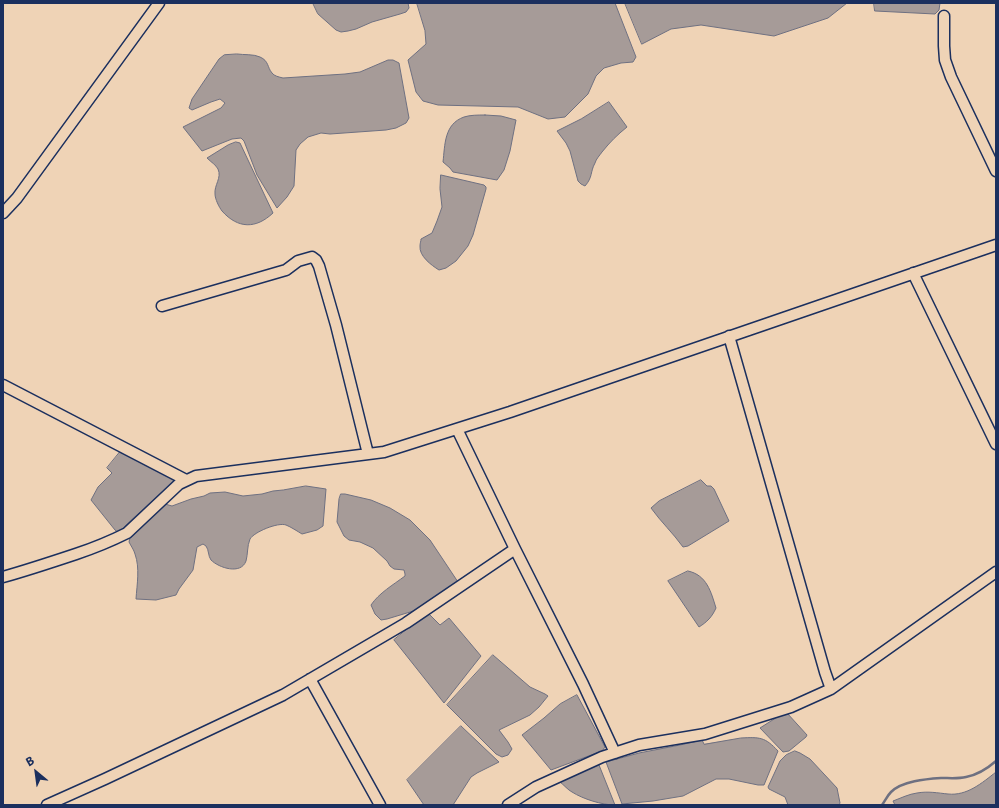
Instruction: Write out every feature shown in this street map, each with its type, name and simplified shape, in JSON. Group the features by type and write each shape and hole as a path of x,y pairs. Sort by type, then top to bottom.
{"street":[{"path":"3,213 17,198 159,3"},
{"path":"944,16 945,60 951,77 996,171"},
{"path":"3,577 44,565 118,538 127,533 179,484 196,476 384,452 510,412 996,245"},
{"path":"162,306 286,270 298,261 312,257 316,260 319,266 336,325 368,454"},
{"path":"913,273 996,444"},
{"path":"729,336 831,689"},
{"path":"3,385 186,480"},
{"path":"457,429 583,684 615,753"},
{"path":"47,805 112,776 276,698 406,623 515,549"},
{"path":"508,805 536,788 615,753 639,745 705,734 791,707 831,689 996,572"},
{"path":"310,679 380,805"}],"shaded area":[{"path":"313,3 408,3 409,8 406,12 372,22 356,29 341,32 336,30 318,14"},
{"path":"417,3 615,3 636,57 633,62 621,63 604,68 596,76 588,94 565,117 548,119 518,107 438,105 423,101 416,92 408,60 426,44 425,31"},
{"path":"625,3 847,3 828,18 774,36 701,25 671,29 642,44"},
{"path":"874,3 940,3 939,10 935,14 875,11"},
{"path":"237,54 260,57 266,62 273,74 283,78 360,72 388,60 393,60 399,63 409,118 406,123 396,128 386,130 330,134 321,133 308,137 296,150 294,186 277,208 257,175 244,141 241,138 232,139 202,151 183,127 221,108 225,103 220,99 192,110 189,108 192,99 219,59 224,55"},
{"path":"609,102 627,127 605,148 598,157 585,186 578,181 570,151 557,131 581,119"},
{"path":"471,115 501,116 516,120 510,151 504,170 497,180 453,172 443,162 445,142 449,130 457,120"},
{"path":"236,142 240,143 273,213 267,218 254,224 241,224 228,217 222,211 217,203 215,194 219,172 216,166 207,158 228,145"},
{"path":"441,175 484,185 486,189 473,235 468,246 456,261 446,268 439,270 423,257 420,246 421,239 432,233 442,207 440,189"},
{"path":"120,452 175,480 119,533 91,500 98,487 112,473 107,468"},
{"path":"701,480 707,486 711,486 714,489 729,521 688,546 683,547 651,508 659,501"},
{"path":"306,486 326,489 323,526 317,530 302,534 282,524 272,526 256,533 252,536 248,544 246,561 240,568 235,569 224,568 211,560 206,546 203,544 197,547 193,570 176,595 156,600 136,599 138,576 137,559 129,542 130,538 165,504 172,506 210,493 225,492 243,496"},
{"path":"341,494 371,500 390,508 410,520 430,540 458,582 420,609 381,620 375,614 371,605 382,593 405,576 404,570 394,569 373,548 360,542 349,540 344,536 337,522 339,499"},
{"path":"688,571 700,576 704,580 710,590 716,608 709,619 699,627 668,581"},
{"path":"428,613 440,625 449,618 481,656 444,703 394,640"},
{"path":"493,655 530,687 548,696 530,715 499,730 512,749 508,755 502,757 496,754 447,705"},
{"path":"577,695 605,747 602,751 551,770 522,735 560,704"},
{"path":"787,713 807,735 789,751 783,752 760,728 782,714"},
{"path":"461,726 499,762 471,777 453,805 424,805 407,780"},
{"path":"741,738 758,738 766,740 778,751 764,785 729,779 716,779 683,796 622,804 606,762 639,753 702,740 704,744"},
{"path":"795,751 810,759 837,788 840,803 839,805 788,805 785,797 769,789 768,787 780,761 786,755"},
{"path":"599,765 615,805 599,803 582,797 570,791 560,782"},
{"path":"996,772 996,805 895,805 893,801 921,792 948,794 962,793 974,788"}],"waterway":[{"path":"882,805 888,795 901,785 921,780 960,778 974,775 996,761"}]}
